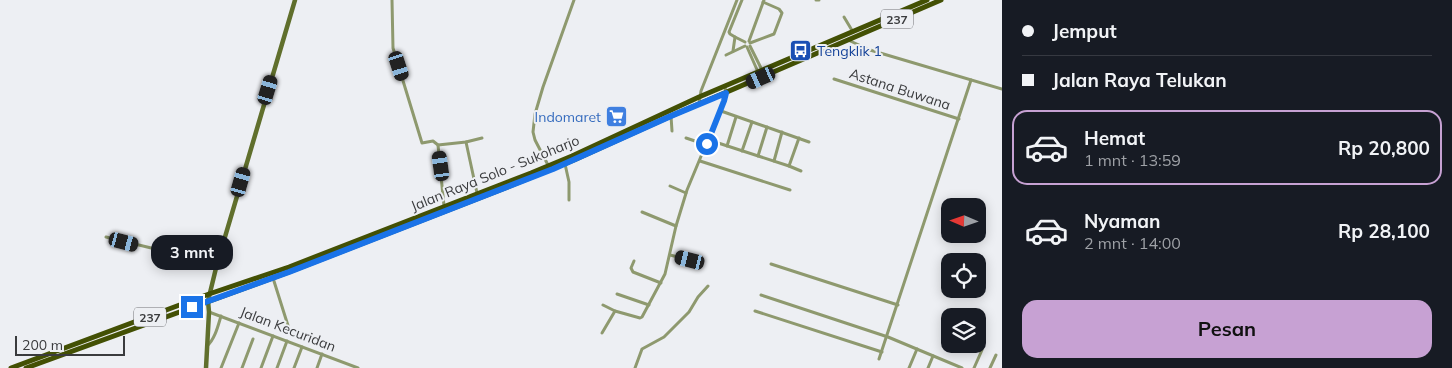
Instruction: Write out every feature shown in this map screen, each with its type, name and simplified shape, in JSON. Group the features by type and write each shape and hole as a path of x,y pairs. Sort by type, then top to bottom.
{"main road":[{"name":"Jalan Raya Solo - Sukoharjo","path":"885,22 927,0"},
{"name":"Jalan Raya Solo - Sukoharjo","path":"726,90 760,72 941,0"},
{"name":"Jalan Raya Solo - Sukoharjo","path":"531,175 548,165 851,36"},
{"name":"Jalan Raya Solo - Sukoharjo","path":"289,269 531,175 565,164 671,116 699,100"},
{"name":"Jalan Raya Solo - Sukoharjo","path":"315,259 477,193 518,180"},
{"name":"237","path":"11,368 34,364 273,278 289,269"},
{"name":"237","path":"26,368 83,342 209,294 289,269"}],"street":[{"path":"206,368 208,301 216,264 295,0"},
{"path":"392,0 393,48 422,143 433,141 438,144 466,142 482,138"},
{"path":"548,165 535,140 533,128 535,114 574,0"},
{"path":"699,100 737,0"},
{"path":"742,0 729,32 748,44 760,72"},
{"path":"726,55 774,34 782,13 779,9 764,1 748,44"},
{"path":"844,17 851,36 870,50 1002,89"},
{"path":"733,51 735,37"},
{"name":"Astana Buwana","path":"834,79 958,119"},
{"path":"879,359 888,337 971,80"},
{"path":"603,305 615,311 641,318 661,283 686,193 708,142 726,90"},
{"path":"720,111 809,142"},
{"path":"671,116 672,131"},
{"path":"727,146 736,117"},
{"path":"742,151 752,122"},
{"path":"758,156 767,127"},
{"path":"774,161 782,132"},
{"path":"686,138 727,146 801,171"},
{"path":"789,166 799,138"},
{"path":"466,142 477,193"},
{"path":"438,144 444,206"},
{"path":"700,161 790,190"},
{"path":"565,164 569,182 569,200"},
{"path":"670,186 686,193"},
{"path":"642,212 676,226"},
{"path":"106,237 216,264"},
{"path":"670,255 690,260"},
{"path":"634,261 631,268 633,272 661,283"},
{"path":"770,264 898,305"},
{"path":"273,278 290,332"},
{"path":"636,368 642,349 664,337 689,312 698,297 708,286"},
{"path":"617,294 649,304"},
{"path":"761,295 888,337 961,368"},
{"path":"602,333 615,311"},
{"path":"755,311 882,352"},
{"name":"Jalan Kecuridan","path":"209,312 358,368"},
{"path":"207,346 211,342 221,316"},
{"path":"221,368 239,323"},
{"path":"261,368 273,336"},
{"path":"242,368 253,339"},
{"path":"277,368 287,341"},
{"path":"294,368 302,347"},
{"path":"909,368 917,349"},
{"path":"974,368 981,353"},
{"path":"317,368 322,354"},
{"path":"990,368 996,355"},
{"path":"928,368 933,356"}],"place":[{"name":"Tengklik 1","path":"801,51"},
{"name":"Indomaret","path":"617,117"}],"route":[{"path":"192,307 289,272 553,169 726,93 707,144"}]}
